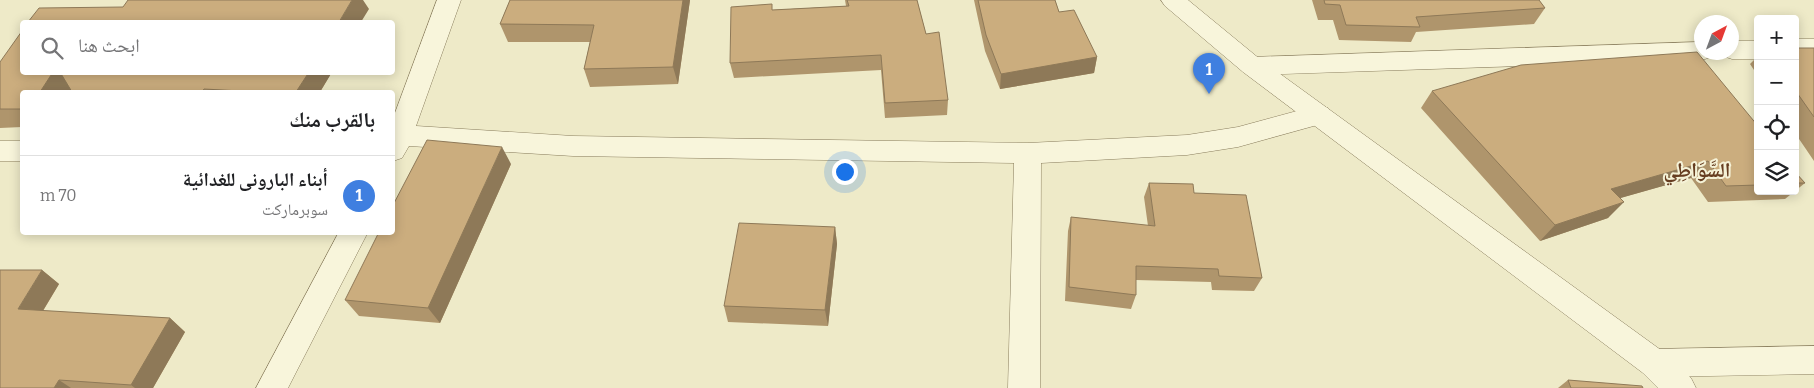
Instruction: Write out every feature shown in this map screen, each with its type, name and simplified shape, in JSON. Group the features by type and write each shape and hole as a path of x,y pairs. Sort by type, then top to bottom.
{"street":[{"path":"449,0 395,141 573,146 1028,153 1187,145 1238,137 1319,116"},
{"path":"1173,0 1252,66 1654,364 1680,388"},
{"path":"1799,48 1814,48"},
{"path":"1739,50 1754,50"},
{"path":"1252,66 1694,51"},
{"path":"0,151 20,150"},
{"path":"1024,388 1026,365 1028,153"},
{"path":"272,388 352,235"},
{"path":"1654,364 1814,360"}],"building":[{"path":"128,0 352,0 340,20 30,20 39,8 123,7"},
{"path":"510,0 683,0 673,67 584,69 594,25 500,24"},
{"path":"847,0 917,0 926,34 939,32 948,100 885,103 881,55 730,63 731,7 772,4 772,10 849,6"},
{"path":"978,0 1055,0 1059,12 1074,10 1097,57 1001,74 986,35"},
{"path":"1324,0 1539,0 1545,8 1416,17 1420,27 1346,25 1340,5 1325,4"},
{"path":"20,34 20,75 51,75 41,90 20,90 20,109 0,109 0,62"},
{"path":"1799,48 1814,48 1814,117 1799,96"},
{"path":"1694,52 1694,60 1704,60 1754,121 1754,185 1726,186 1708,161 1611,189 1624,202 1555,225 1432,91 1521,65"},
{"path":"62,75 307,75 297,90 71,90"},
{"path":"427,140 502,147 428,308 345,300 378,235 395,235 395,201"},
{"path":"1799,176 1805,183 1799,183"},
{"path":"1149,183 1193,184 1194,193 1246,195 1262,278 1219,276 1218,269 1136,266 1136,295 1069,287 1071,217 1155,226"},
{"path":"739,223 835,227 825,310 724,306"},
{"path":"0,270 42,270 18,309 170,318 131,385 59,380 54,388 0,388"},
{"path":"1568,380 1642,386 1643,388 1571,388"}],"place":[{"name":"أبناء البارونى للغدائية","path":"1209,94"}],"district":[{"name":"السَّوَاطِي","path":"1697,170"}]}
